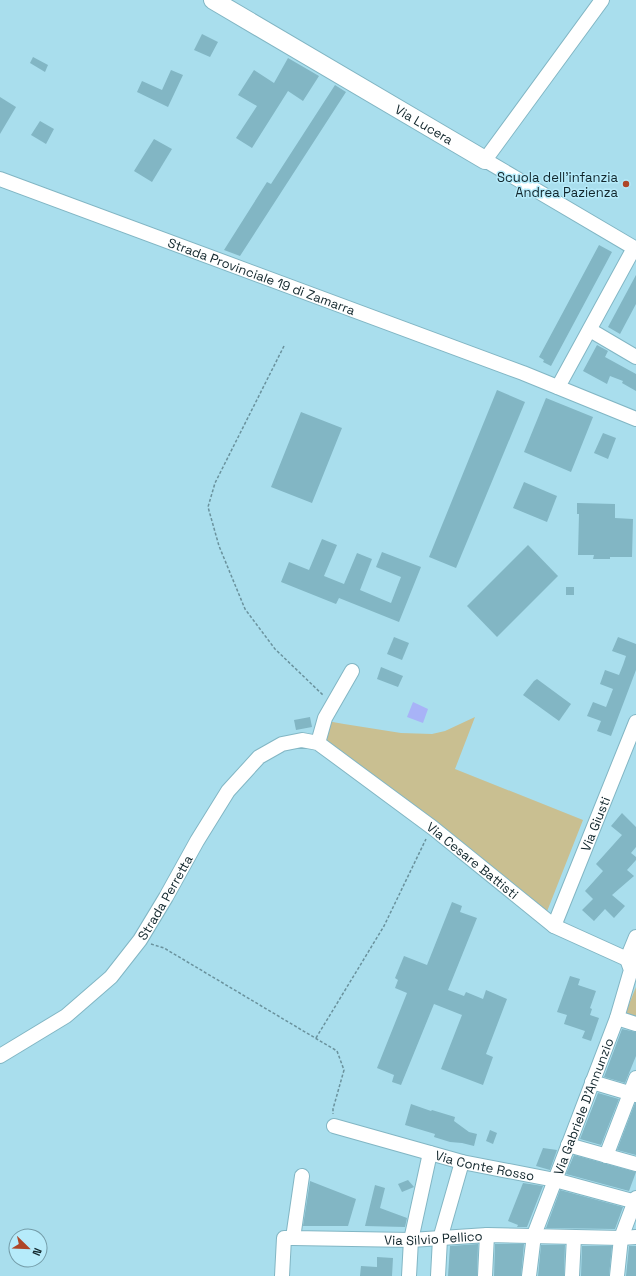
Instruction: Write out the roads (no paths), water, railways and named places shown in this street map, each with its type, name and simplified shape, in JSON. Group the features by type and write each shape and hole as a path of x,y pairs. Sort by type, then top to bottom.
{"main road":[{"name":"Via Lucera","path":"213,0 485,160"}],"street":[{"path":"485,160 602,0"},
{"name":"Via Lucera","path":"485,160 635,248"},
{"name":"Strada Provinciale 19 di Zamarra","path":"0,179 523,373 636,419"},
{"path":"558,387 635,248"},
{"path":"590,330 636,356"},
{"path":"318,743 325,718 352,671"},
{"name":"Via Giusti","path":"554,926 636,722"},
{"name":"Strada Perretta","path":"0,1056 66,1016 111,976 140,940 197,841 228,791 259,757 282,744 302,740 318,743"},
{"name":"Via Cesare Battisti","path":"318,743 433,828 554,926 632,960"},
{"name":"Via Gabriele D'Annunzio","path":"529,1276 534,1235 617,1018 631,970 636,937"},
{"path":"617,1018 636,1024"},
{"path":"606,1156 633,1094 636,1078"},
{"path":"592,1082 633,1094"},
{"name":"Via Conte Rosso","path":"334,1126 462,1162 555,1180 636,1201"},
{"path":"568,1145 636,1164"},
{"path":"409,1276 411,1240 430,1153"},
{"path":"438,1276 440,1239 462,1162"},
{"path":"282,1276 284,1238 292,1238 302,1176"},
{"path":"617,1276 621,1238 636,1201"},
{"path":"485,1276 487,1235"},
{"name":"Via Silvio Pellico","path":"292,1238 411,1240 487,1235 636,1238"},
{"path":"572,1276 574,1237"}],"water":[{"path":"413,702 428,709 423,723 407,717"}],"place":[{"name":"Scuola dell'infanzia Andrea Pazienza","path":"626,184"}]}
